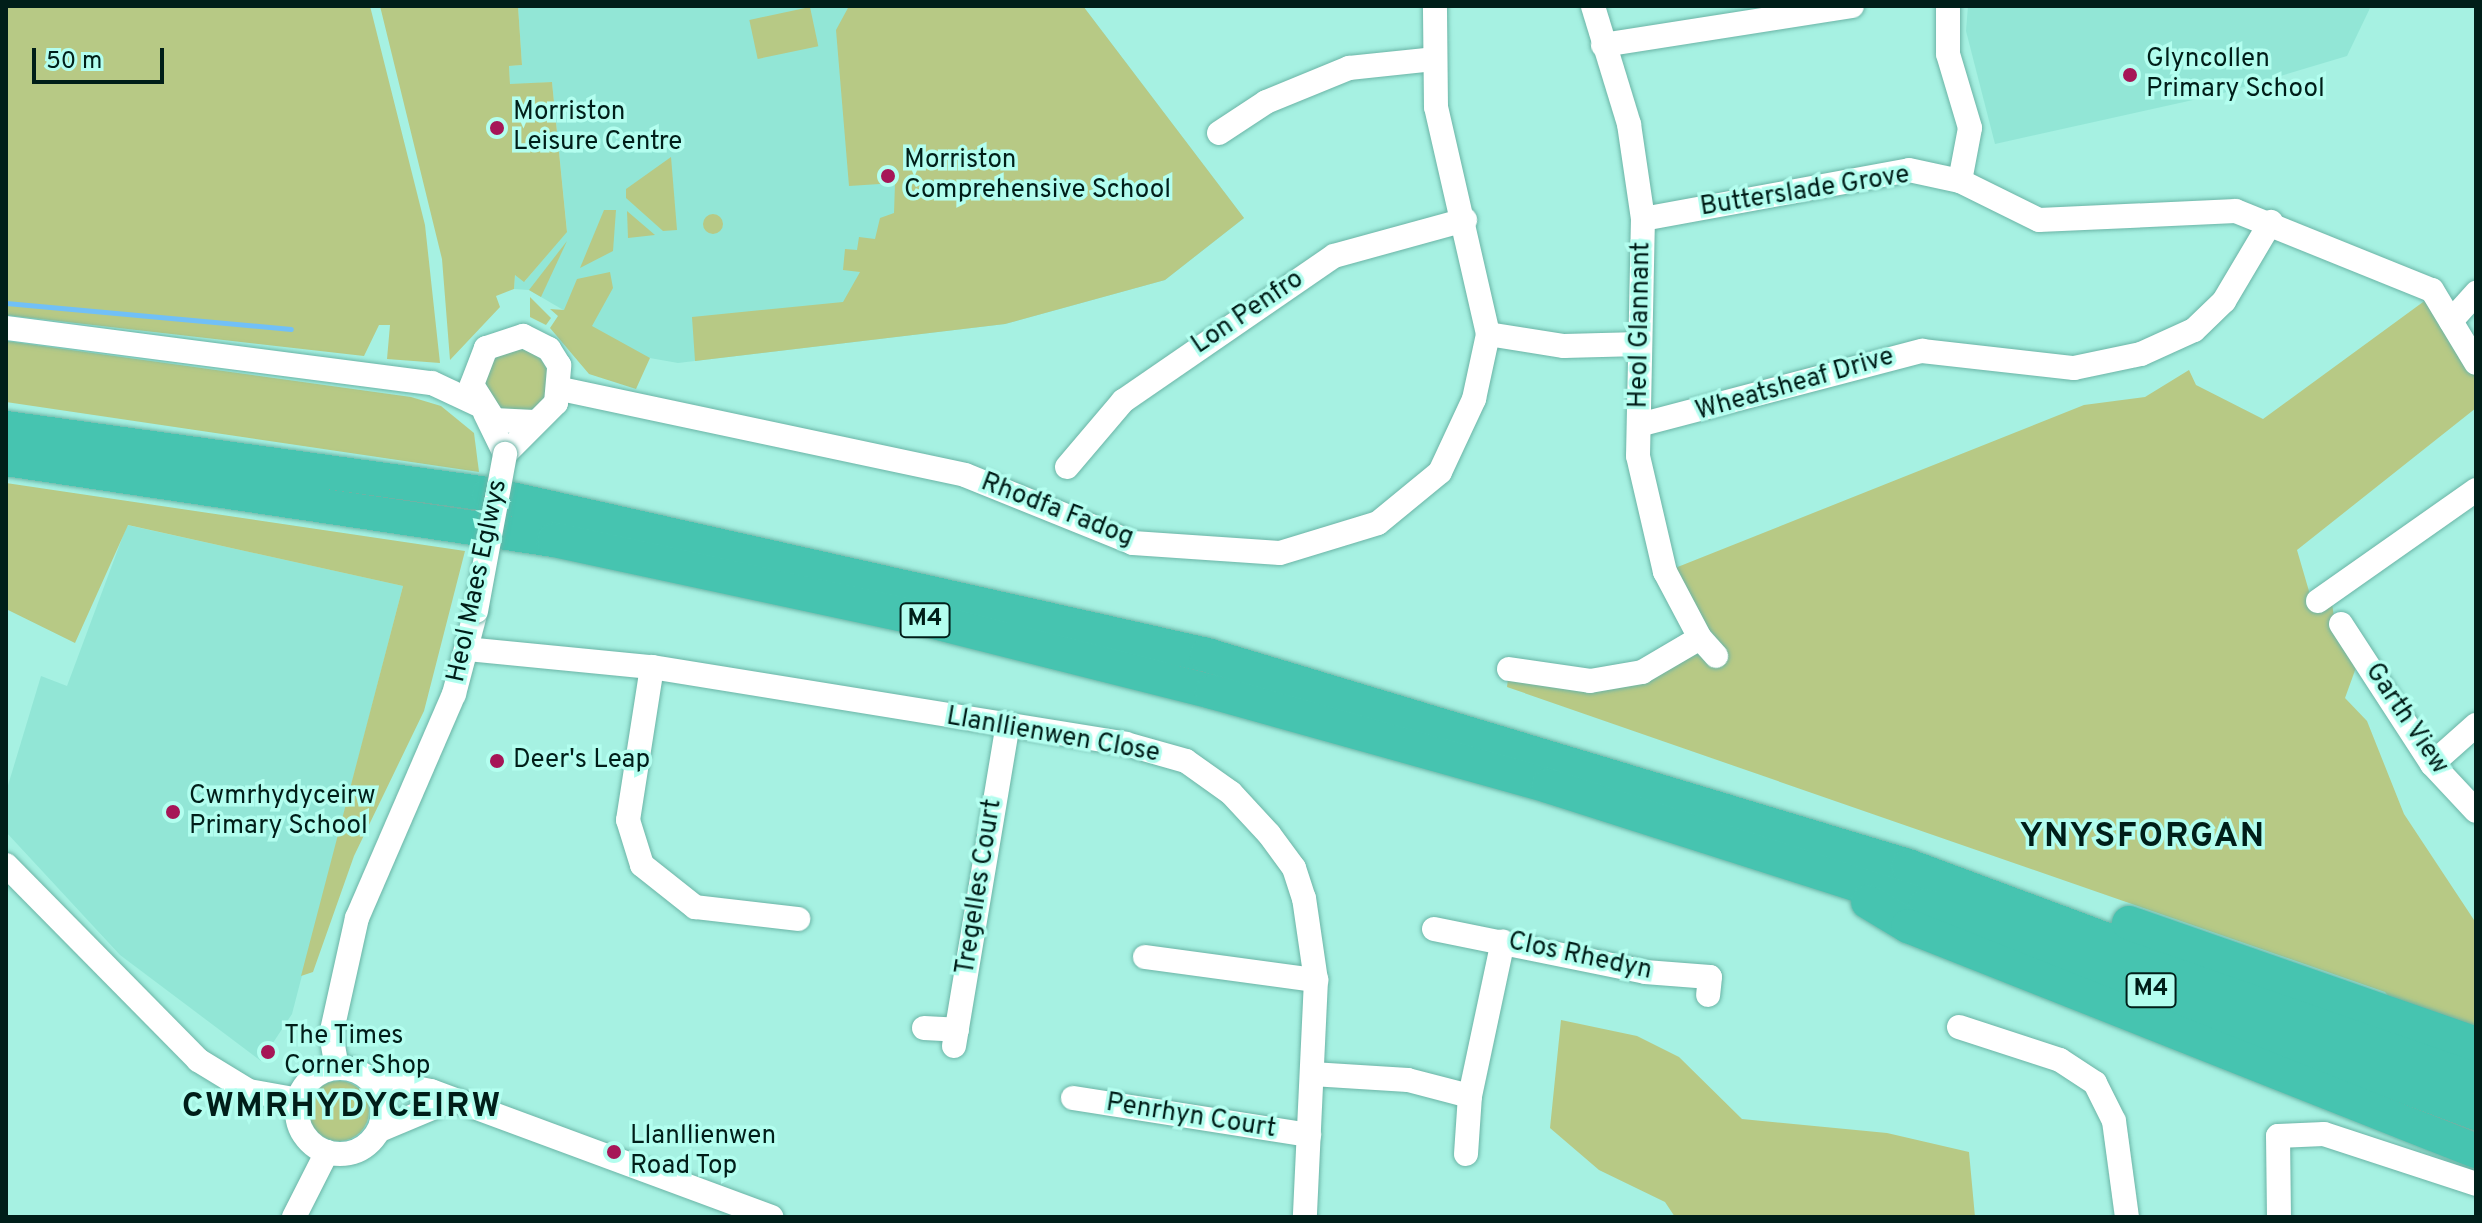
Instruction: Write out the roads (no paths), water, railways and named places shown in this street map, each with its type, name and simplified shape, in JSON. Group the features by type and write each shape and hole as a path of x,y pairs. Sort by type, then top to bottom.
{"highway":[{"name":"M4","path":"6,428 489,494 940,591 1282,676 1908,866 2476,1077"},
{"name":"M4","path":"6,459 554,540 922,619 1533,782 1925,906 2476,1113"},
{"name":"M4","path":"1908,866 1945,867 2182,939 2476,1044"},
{"name":"M4","path":"1823,875 1908,926 2476,1151"}],"street":[{"name":"Rhodfa Fadog","path":"561,389 965,475 1133,543 1280,553 1378,523 1440,472 1474,399 1488,334 1465,220 1441,136 1434,59 1435,6"},
{"name":"Heol Glannant","path":"1593,6 1629,124 1643,219 1638,456 1665,572 1700,638 1716,656"},
{"path":"1603,45 1852,6"},
{"path":"1948,6 1948,54 1970,128 1960,181"},
{"path":"1219,133 1266,102 1349,68 1434,59"},
{"name":"Butterslade Grove","path":"1643,219 1909,170 1960,181 2039,220 2191,209 2271,222 2432,290 2476,363"},
{"name":"Lon Penfro","path":"1067,467 1123,401 1334,256 1465,220"},
{"name":"Wheatsheaf Drive","path":"1639,425 1922,351 2074,368 2141,354 2194,330 2224,301 2271,222"},
{"path":"2451,321 2476,293"},
{"path":"6,328 432,383 513,426 534,422"},
{"path":"1488,334 1564,346 1640,344"},
{"path":"432,383 474,365 494,342 532,339 555,356 561,389"},
{"name":"Heol Maes Eglwys","path":"474,365 482,409 505,454"},
{"name":"Heol Maes Eglwys","path":"337,1068 331,1035 357,918 467,649 505,454 534,422 551,411 561,389"},
{"path":"2318,601 2476,490"},
{"name":"Garth View","path":"2341,624 2432,764 2476,811"},
{"path":"1509,669 1590,681 1642,672 1700,638"},
{"name":"Llanllienwen Close","path":"467,649 652,667 1007,728 1126,744 1186,761 1231,793 1294,868 1316,980 1305,1217"},
{"path":"652,667 628,820 642,865 695,907 799,918"},
{"path":"2432,764 2476,725"},
{"name":"Tregelles Court","path":"924,1028 955,1038 1007,728"},
{"path":"6,865 198,1060 249,1091 299,1100"},
{"name":"Clos Rhedyn","path":"1434,929 1645,972 1710,977 1708,995"},
{"path":"1466,1154 1470,1096 1503,941"},
{"path":"1145,957 1219,956 1316,980"},
{"path":"1959,1027 2060,1060 2095,1083 2114,1121 2127,1217"},
{"path":"449,1101 380,1130 367,1146 327,1152 303,1132 299,1100 313,1078 337,1068 370,1079 388,1078 771,1217"},
{"path":"1312,1074 1408,1080 1470,1096"},
{"path":"370,1079 382,1101 380,1130"},
{"name":"Penrhyn Court","path":"1073,1098 1309,1135"},
{"path":"2279,1217 2278,1136 2324,1134 2476,1184"},
{"path":"294,1217 327,1152"}],"waterway":[{"path":"6,303 291,329"}],"place":[{"name":"Glyncollen Primary School","path":"2130,75"},
{"name":"Morriston Leisure Centre","path":"497,128"},
{"name":"Morriston Comprehensive School","path":"888,176"},
{"name":"Deer's Leap","path":"497,761"},
{"name":"Cwmrhydyceirw Primary School","path":"173,812"},
{"name":"The Times Corner Shop","path":"268,1052"},
{"name":"Llanllienwen Road Top","path":"614,1152"}],"district":[{"name":"YNYSFORGAN","path":"2143,838"},
{"name":"CWMRHYDYCEIRW","path":"342,1108"}]}
